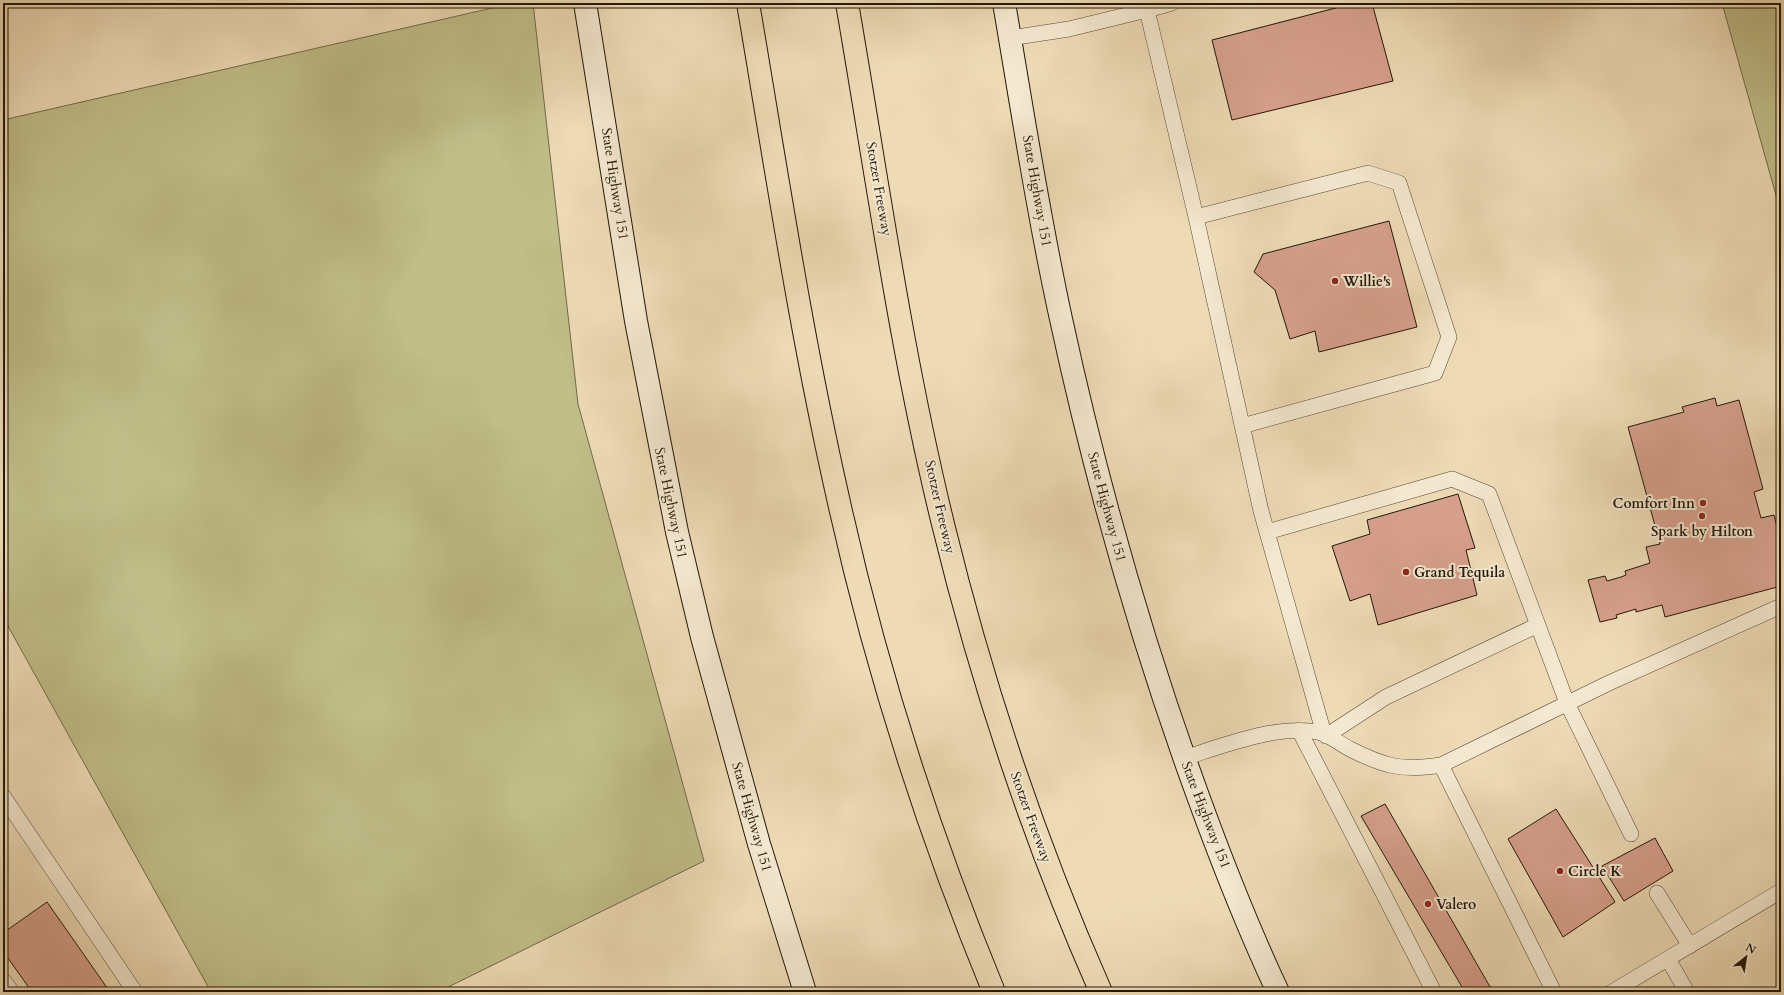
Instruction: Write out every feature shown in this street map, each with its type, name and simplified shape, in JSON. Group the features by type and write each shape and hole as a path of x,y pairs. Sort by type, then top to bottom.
{"highway":[{"path":"748,3 806,339 845,529 878,656 909,759 946,869 994,992"},
{"name":"Stotzer Freeway","path":"847,3 909,366 943,523 970,626 1001,730 1036,832 1074,932 1101,992"},
{"path":"1074,932 1117,992"}],"main road":[{"name":"State Highway 151","path":"585,3 642,359 677,532 702,637 745,794 774,895 805,992"},
{"name":"State Highway 151","path":"1004,3 1040,213 1058,302 1097,474 1135,606 1184,758 1230,880 1278,992"}],"lane":[{"path":"1010,38 1069,29 1168,4"},
{"path":"1147,10 1196,216 1267,532 1325,735"},
{"path":"1196,216 1368,173 1399,183 1449,337 1435,373 1242,426"},
{"path":"1267,532 1452,479 1489,494 1567,703 1631,834"},
{"path":"1184,758 1233,742 1278,732 1299,730 1325,735 1372,760 1394,766 1416,769 1441,765 1567,703 1781,606"},
{"path":"1325,735 1386,697 1538,625"},
{"path":"1299,730 1434,992"},
{"path":"1441,765 1554,992"},
{"path":"3,796 135,992"},
{"path":"1612,992 1781,891"},
{"path":"1657,893 1690,946"},
{"path":"1668,959 1687,992"},
{"path":"3,980 12,992"}],"shaded area":[{"path":"514,3 533,3 578,404 704,861 438,992 211,992 3,617 3,120"},
{"path":"1722,3 1781,3 1781,213"}],"building":[{"path":"1355,3 1372,3 1393,81 1232,120 1212,40"},
{"name":"Willie's","path":"1389,221 1417,327 1319,352 1315,331 1290,339 1275,290 1254,272 1263,254"},
{"name":"Comfort Inn","path":"1715,398 1717,406 1739,400 1763,489 1754,492 1761,518 1774,515 1778,531 1781,530 1781,586 1665,617 1662,605 1636,612 1636,609 1616,615 1617,618 1600,622 1588,580 1605,576 1607,581 1626,575 1625,571 1650,563 1646,547 1660,544 1628,427 1684,412 1682,407"},
{"name":"Grand Tequila","path":"1458,494 1475,548 1466,550 1477,595 1378,625 1370,594 1350,601 1332,546 1370,534 1367,520"},
{"name":"Valero","path":"1385,804 1493,992 1465,992 1361,816"},
{"name":"Circle K","path":"1556,809 1615,902 1563,937 1508,839"},
{"path":"1655,838 1673,871 1624,901 1602,866"},
{"path":"47,902 110,992 32,992 3,951 3,933"}],"place":[{"name":"Willie's","path":"1335,281"},
{"name":"Comfort Inn","path":"1703,503"},
{"name":"Spark by Hilton","path":"1702,516"},
{"name":"Grand Tequila","path":"1406,572"},
{"name":"Circle K","path":"1560,871"},
{"name":"Valero","path":"1428,904"}]}
